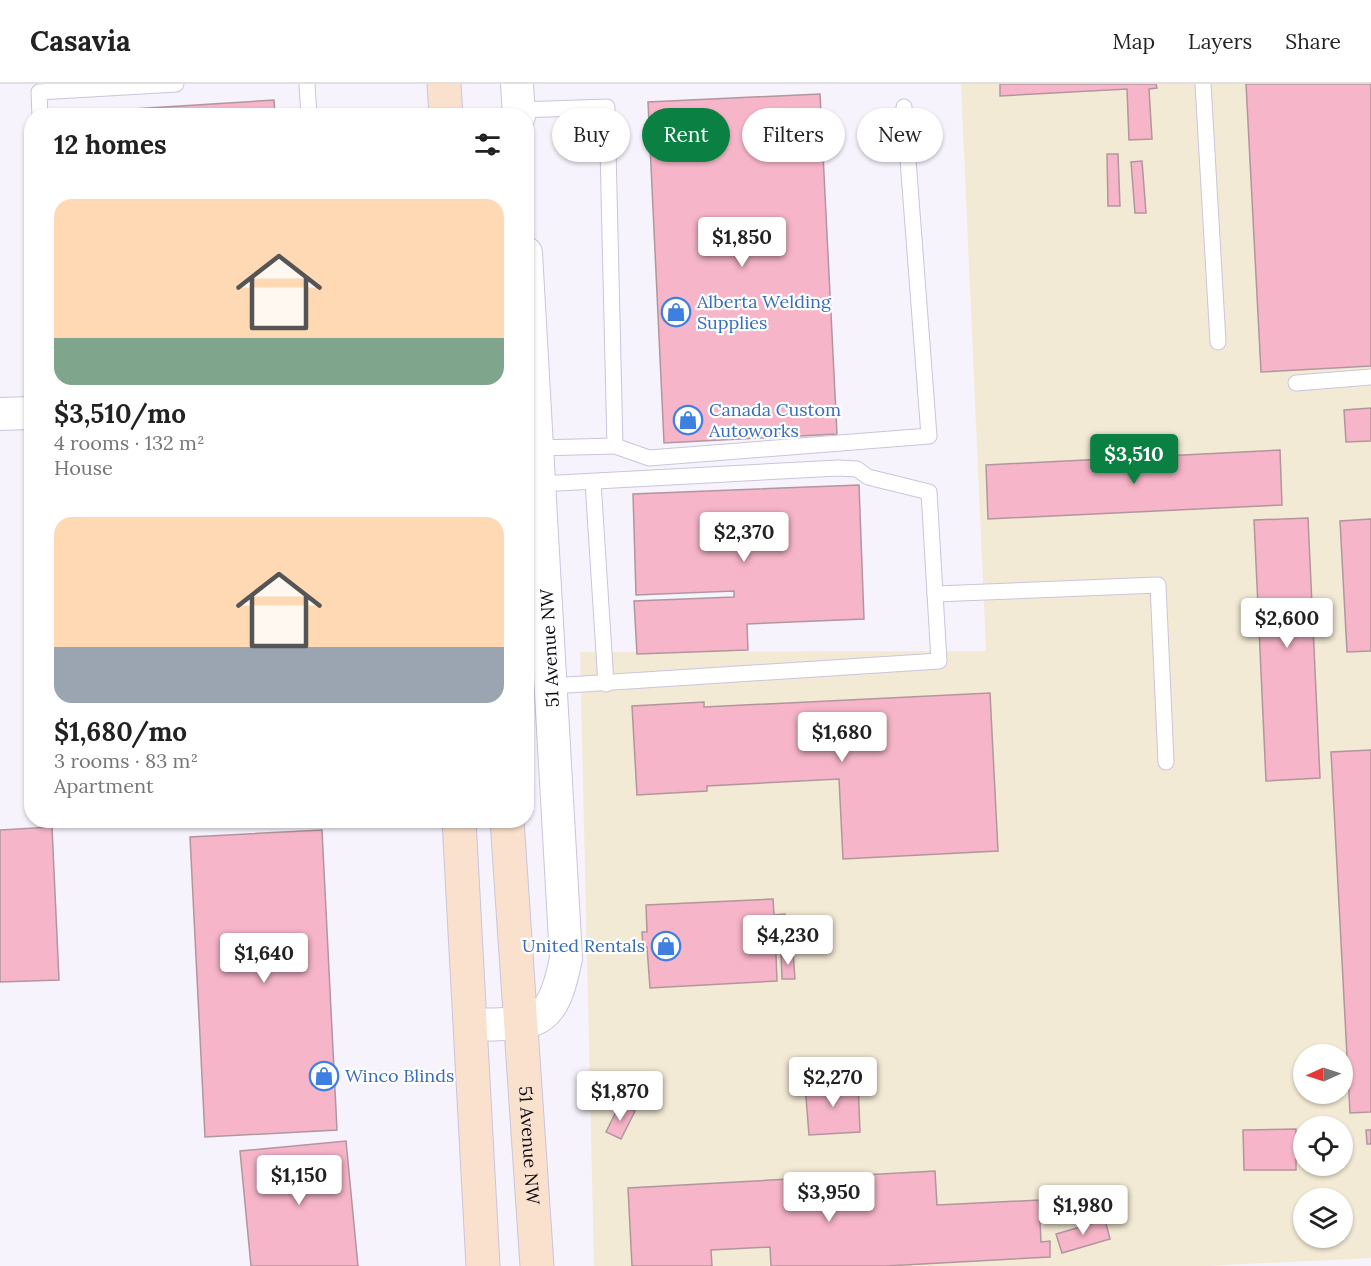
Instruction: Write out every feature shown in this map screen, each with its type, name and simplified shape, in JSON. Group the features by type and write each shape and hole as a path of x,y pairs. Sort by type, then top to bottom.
{"main road":[{"path":"444,84 446,108"},
{"path":"459,828 483,1266"},
{"name":"51 Avenue NW","path":"508,828 537,1266"}],"street":[{"name":"51 Avenue NW","path":"470,1025 522,1024 543,1016 559,993 566,958 534,395"},
{"path":"0,414 24,413"}],"lane":[{"path":"40,108 39,92 176,84"},
{"path":"307,84 308,108"},
{"path":"1203,84 1218,342"},
{"path":"518,103 607,107 615,446"},
{"path":"537,448 615,446 649,458 929,436 904,107"},
{"path":"1296,383 1371,377"},
{"path":"540,484 838,468 857,469 868,477 929,492 939,661 552,686"},
{"path":"593,482 606,684"},
{"path":"935,594 1158,585 1166,762"}],"shaded area":[{"path":"961,84 1371,84 1371,1258 1207,1266 594,1266 580,652 986,651"}],"building":[{"path":"1000,84 1156,84 1157,88 1149,89 1152,139 1129,140 1127,89 1000,96"},
{"path":"1246,84 1371,84 1371,366 1261,372"},
{"path":"820,94 821,108 742,108 742,162 823,162 837,434 664,443 651,162 730,162 730,108 648,108 648,102"},
{"path":"274,100 274,108 148,108"},
{"path":"1107,154 1118,154 1120,206 1108,206"},
{"path":"1142,161 1146,213 1135,213 1131,162"},
{"path":"1371,408 1371,441 1346,442 1344,410"},
{"path":"1280,450 1282,505 988,519 986,465"},
{"path":"859,485 864,619 747,624 748,650 637,654 634,601 734,597 734,591 636,595 633,494"},
{"path":"1308,518 1320,778 1266,781 1254,520"},
{"path":"1371,519 1371,651 1347,652 1340,521"},
{"path":"990,693 998,851 843,859 839,779 707,786 707,791 637,795 632,706 704,702 704,707"},
{"path":"1371,750 1371,1112 1350,1113 1350,1104 1353,1104 1353,1044 1346,1044 1331,752"},
{"path":"52,828 59,980 0,982 0,830"},
{"path":"322,830 337,1130 205,1137 190,837"},
{"path":"773,899 774,915 785,914 786,931 775,931 777,981 650,988 647,947 643,947 642,932 647,932 646,905"},
{"path":"793,952 795,979 782,979 781,953"},
{"path":"858,1081 860,1132 809,1135 805,1085"},
{"path":"620,1104 635,1111 621,1139 606,1132"},
{"path":"1293,1129 1293,1170 1244,1170 1243,1130"},
{"path":"1366,1130 1371,1130 1371,1144 1367,1144"},
{"path":"346,1141 358,1266 251,1266 240,1151"},
{"path":"935,1171 937,1205 1039,1200 1041,1242 1050,1241 1050,1257 886,1266 771,1266 770,1247 711,1250 712,1266 632,1266 628,1188"},
{"path":"1105,1220 1110,1239 1062,1253 1056,1234"}],"place":[{"name":"Alberta Welding Supplies","path":"676,312"},
{"name":"Canada Custom Autoworks","path":"688,420"},
{"name":"United Rentals","path":"666,946"},
{"name":"Winco Blinds","path":"324,1076"}]}
